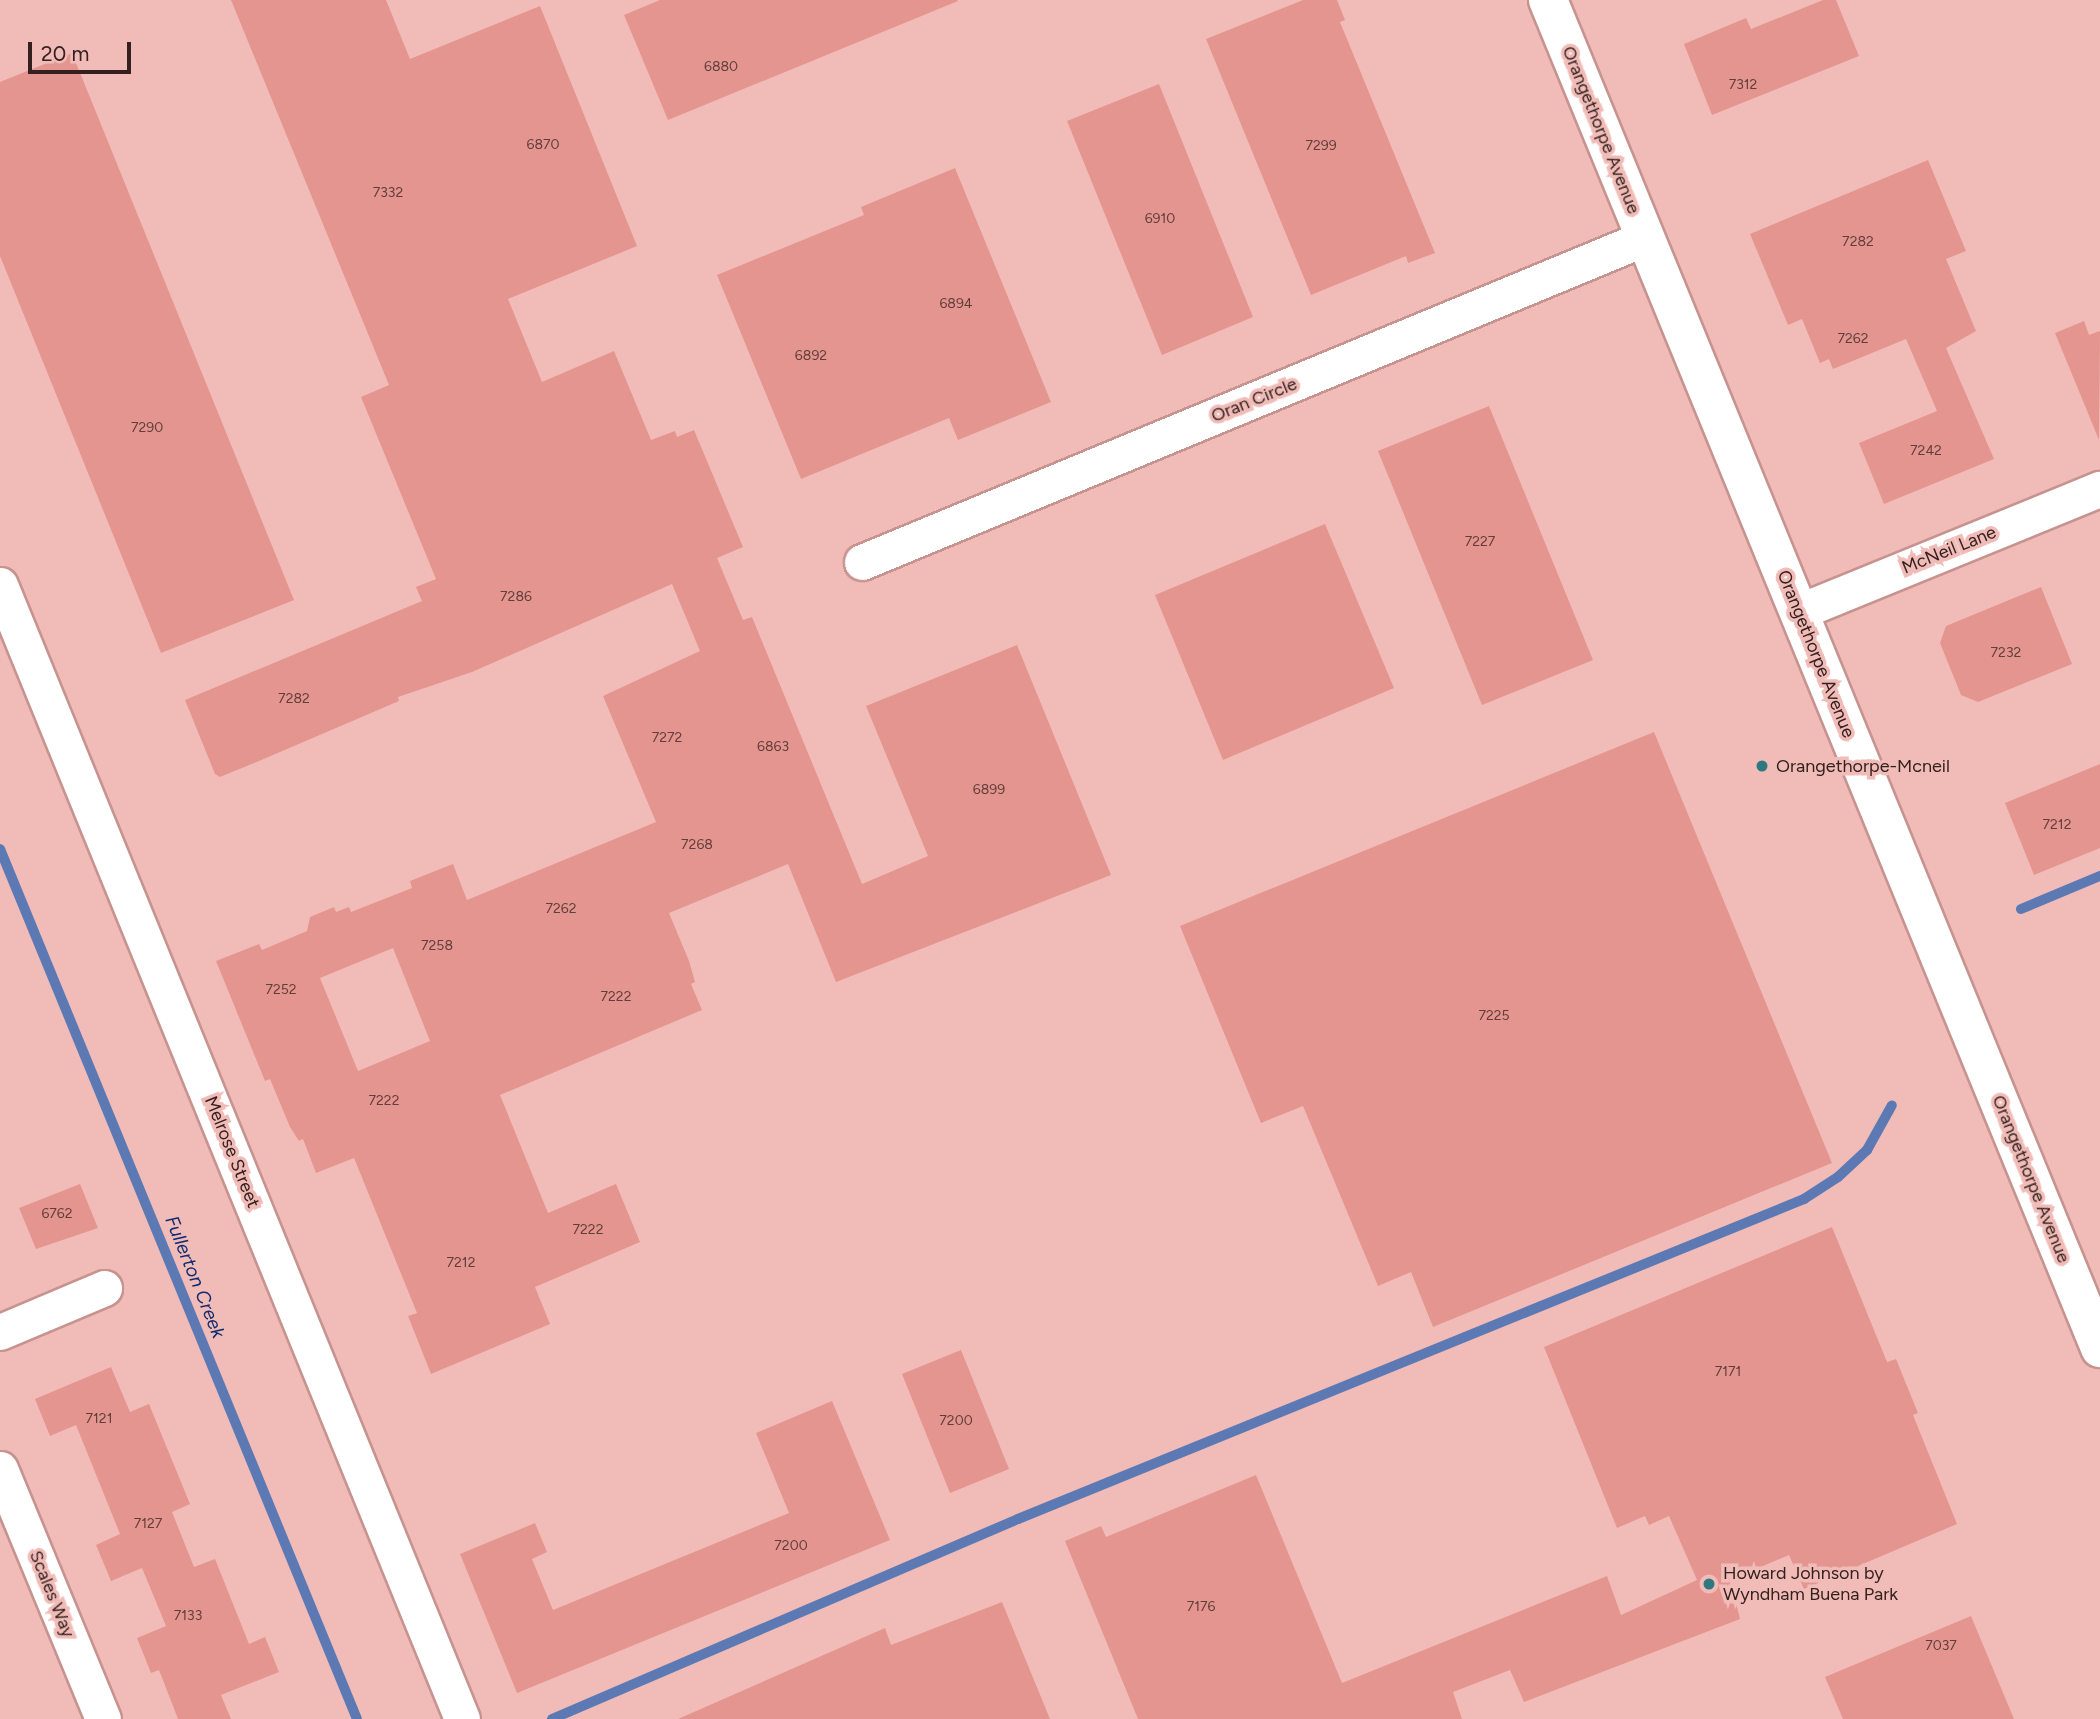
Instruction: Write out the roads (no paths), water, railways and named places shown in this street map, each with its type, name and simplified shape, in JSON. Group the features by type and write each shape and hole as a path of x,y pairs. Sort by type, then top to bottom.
{"main road":[{"name":"Orangethorpe Avenue","path":"1548,0 2100,1348"}],"street":[{"name":"Oran Circle","path":"863,562 1645,238"},
{"name":"McNeil Lane","path":"1798,612 2100,489"},
{"name":"Melrose Street","path":"0,585 463,1719"},
{"path":"0,1332 104,1288"},
{"name":"Scales Way","path":"0,1469 103,1719"}],"waterway":[{"name":"Fullerton Creek","path":"0,849 357,1719"},
{"path":"2021,909 2100,876"},
{"path":"552,1719 1018,1519 1804,1199 1838,1177 1867,1150 1892,1105"}],"place":[{"name":"Orangethorpe-Mcneil","path":"1762,766"},
{"name":"Howard Johnson by Wyndham Buena Park","path":"1709,1584"}]}
